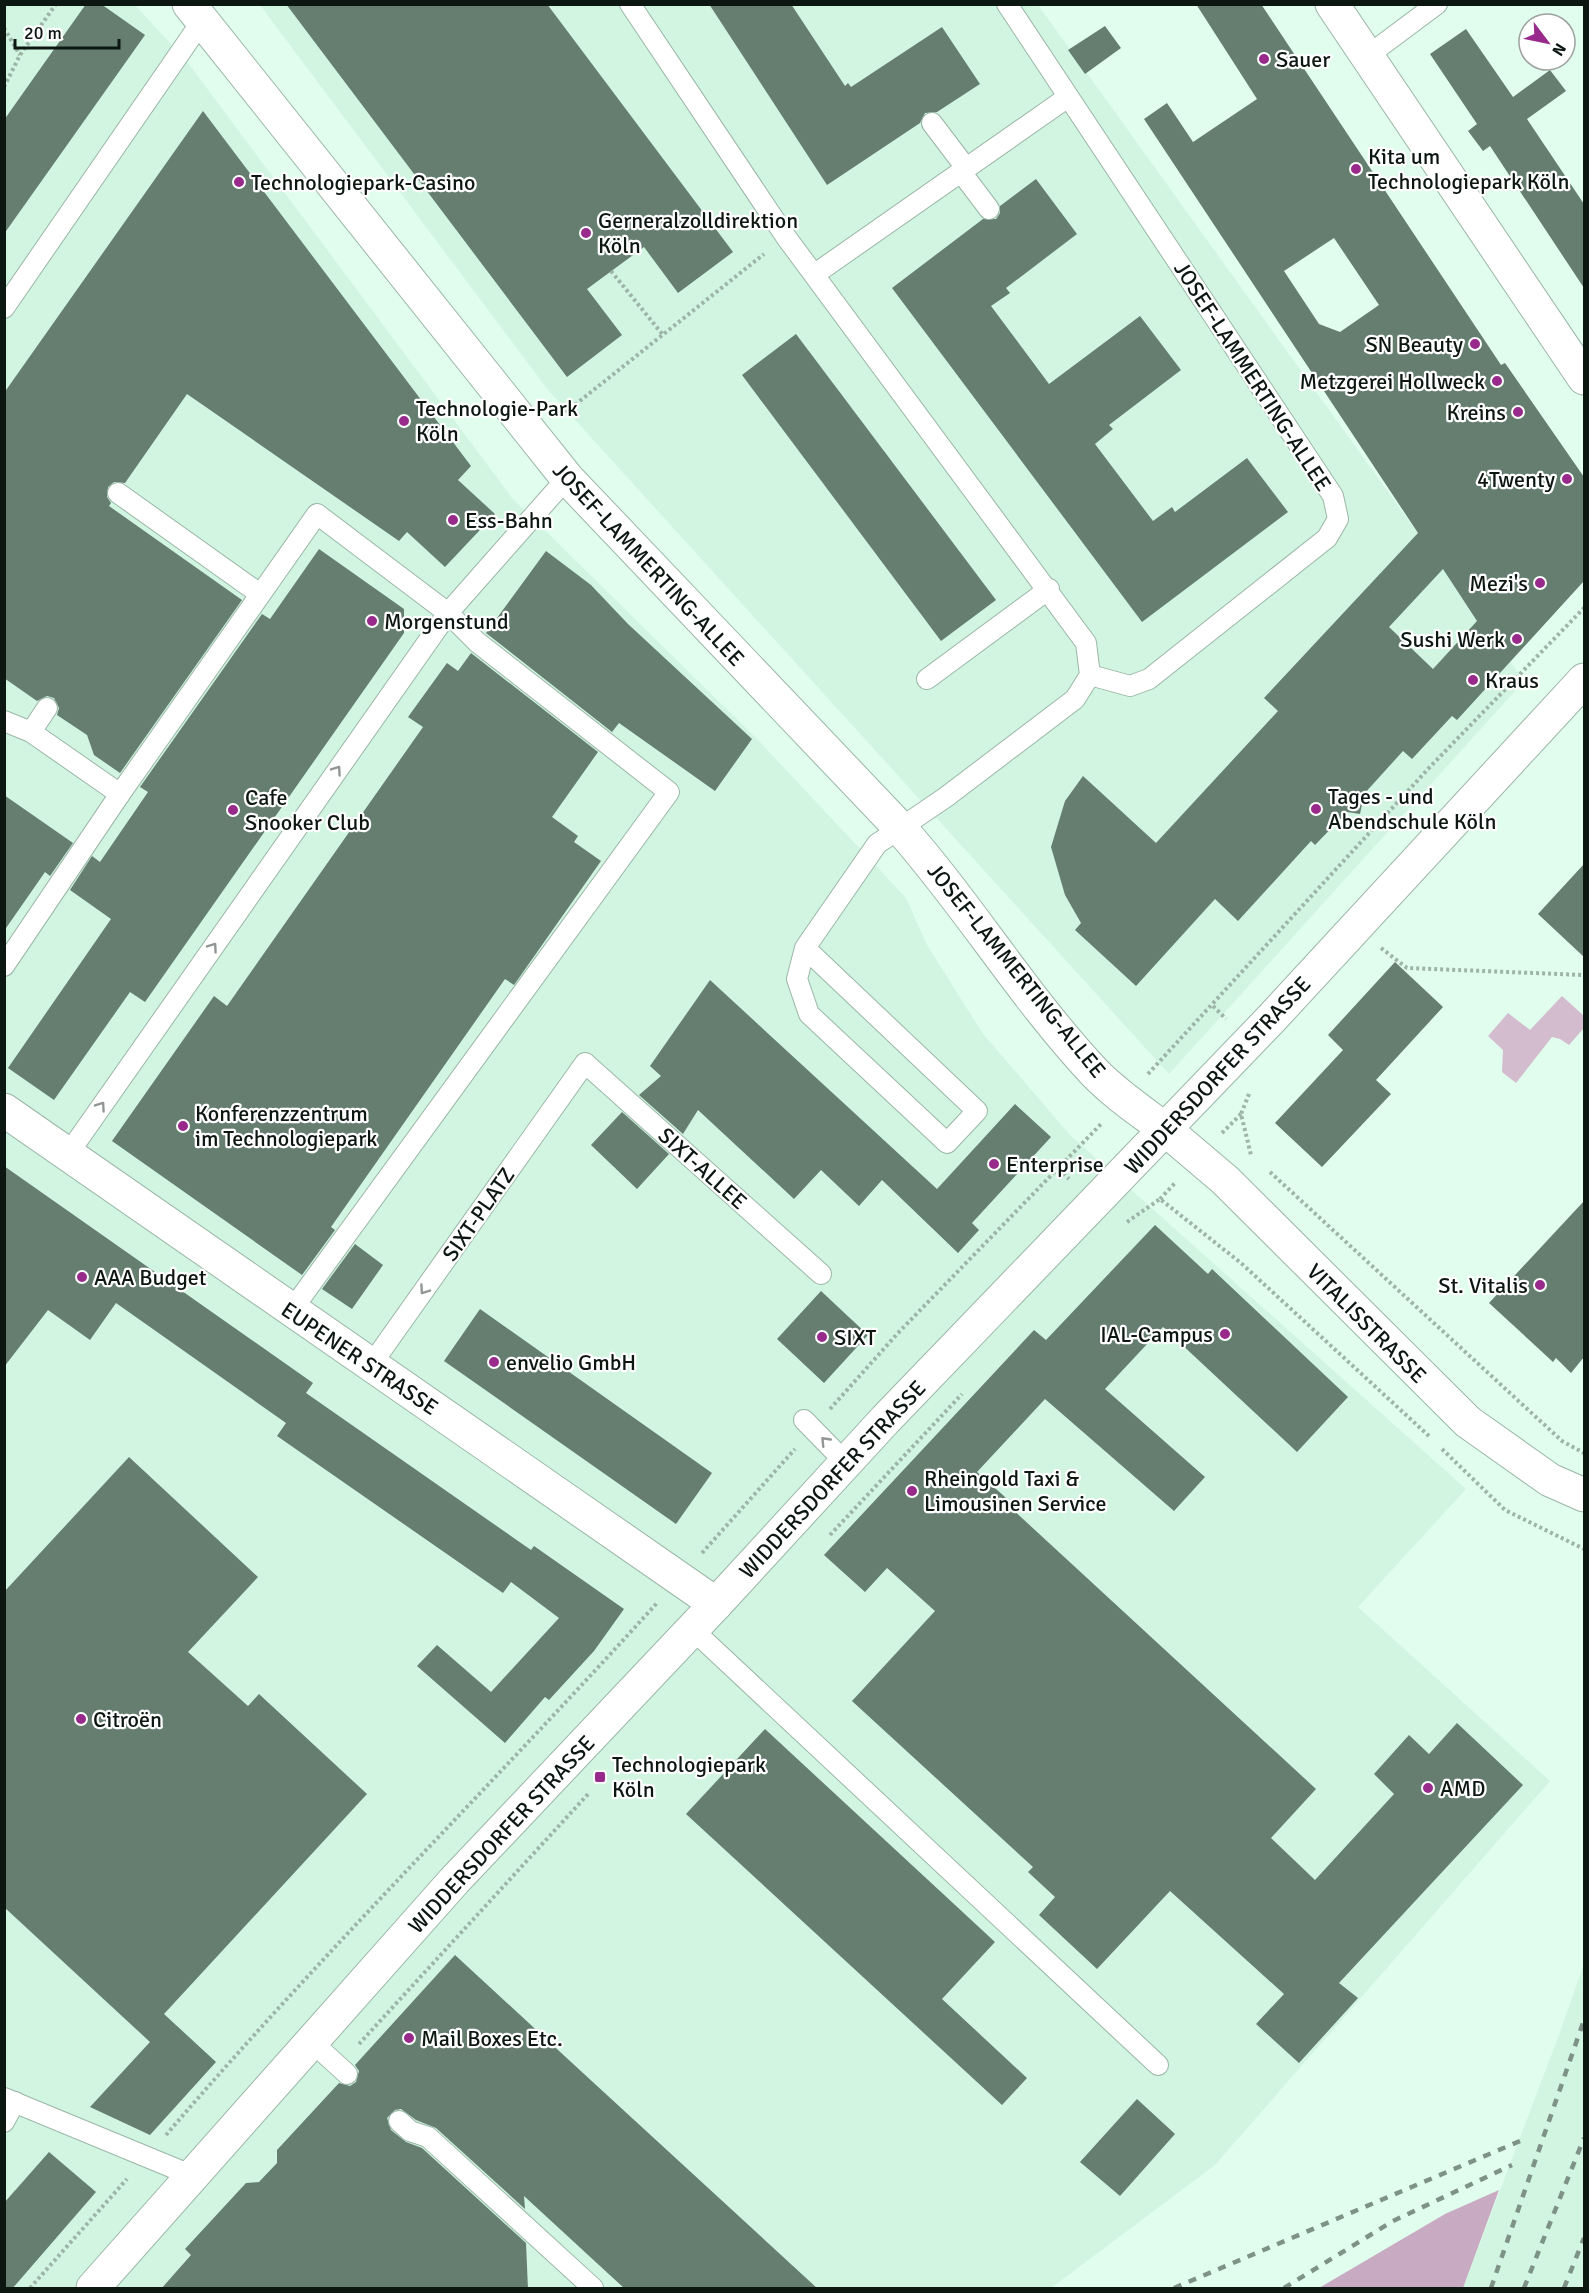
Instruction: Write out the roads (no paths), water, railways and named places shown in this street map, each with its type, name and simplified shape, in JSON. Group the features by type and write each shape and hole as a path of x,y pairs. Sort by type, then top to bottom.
{"street":[{"path":"1332,4 1584,378"},
{"name":"JOSEF-LAMMERTING-ALLEE","path":"195,13 567,478 900,828 934,867 1020,981 1095,1073 1166,1130"},
{"name":"WIDDERSDORFER STRASSE","path":"106,2284 193,2176 454,1881 716,1604 846,1462 1166,1130 1584,680"},
{"name":"EUPENER STRASSE","path":"4,1110 716,1604"},
{"name":"VITALISSTRASSE","path":"1166,1130 1225,1180 1468,1422 1550,1480 1584,1495"}],"lane":[{"path":"630,4 786,237 1049,589 1086,643 1090,675 1075,699 946,797 878,844 805,948 797,979 809,1014 947,1143 977,1111 805,948"},
{"name":"JOSEF-LAMMERTING-ALLEE","path":"1007,4 1333,496 1338,519 1327,538 1149,679 1130,686 1090,675"},
{"path":"1366,57 1437,4"},
{"path":"4,308 195,13"},
{"path":"815,274 1068,97"},
{"path":"932,123 989,209"},
{"path":"68,1154 448,613 567,478"},
{"path":"118,493 260,594"},
{"path":"4,966 120,794 316,514 448,613 477,642 669,792 291,1311"},
{"path":"927,679 1049,589"},
{"path":"31,732 46,708"},
{"path":"4,721 31,732 120,794"},
{"name":"SIXT-PLATZ","path":"371,1365 585,1063"},
{"name":"SIXT-ALLEE","path":"585,1063 821,1274"},
{"path":"809,1424 846,1462"},
{"path":"692,1629 1158,2065"},
{"path":"312,2042 343,2070"},
{"path":"4,2122 10,2100 193,2176"},
{"path":"399,2121 410,2131 428,2138 593,2289"}],"railway":[{"path":"1491,2288 1584,2020"},
{"path":"1524,2288 1584,2138"},
{"path":"1174,2288 1520,2141"},
{"path":"1284,2288 1393,2221 1512,2165"},
{"path":"1564,2288 1584,2238"}],"place":[{"name":"Sauer","path":"1264,59"},
{"name":"Kita um Technologiepark Köln","path":"1356,169"},
{"name":"Technologiepark-Casino","path":"239,182"},
{"name":"Gerneralzolldirektion Köln","path":"586,233"},
{"name":"SN Beauty","path":"1475,344"},
{"name":"Metzgerei Hollweck","path":"1497,381"},
{"name":"Kreins","path":"1518,412"},
{"name":"Technologie-Park Köln","path":"404,421"},
{"name":"4Twenty","path":"1567,479"},
{"name":"Ess-Bahn","path":"453,520"},
{"name":"Mezi's","path":"1540,583"},
{"name":"Morgenstund","path":"372,621"},
{"name":"Sushi Werk","path":"1517,639"},
{"name":"Kraus","path":"1473,680"},
{"name":"Tages - und Abendschule Köln","path":"1316,809"},
{"name":"Cafe Snooker Club","path":"233,810"},
{"name":"Konferenzzentrum im Technologiepark","path":"183,1126"},
{"name":"Enterprise","path":"994,1164"},
{"name":"AAA Budget","path":"82,1277"},
{"name":"St. Vitalis","path":"1540,1285"},
{"name":"IAL-Campus","path":"1225,1334"},
{"name":"SIXT","path":"822,1337"},
{"name":"envelio GmbH","path":"494,1362"},
{"name":"Rheingold Taxi & Limousinen Service","path":"912,1491"},
{"name":"Citroën","path":"81,1719"},
{"name":"Technologiepark Köln","path":"600,1777"},
{"name":"AMD","path":"1428,1788"},
{"name":"Mail Boxes Etc.","path":"409,2038"}]}
